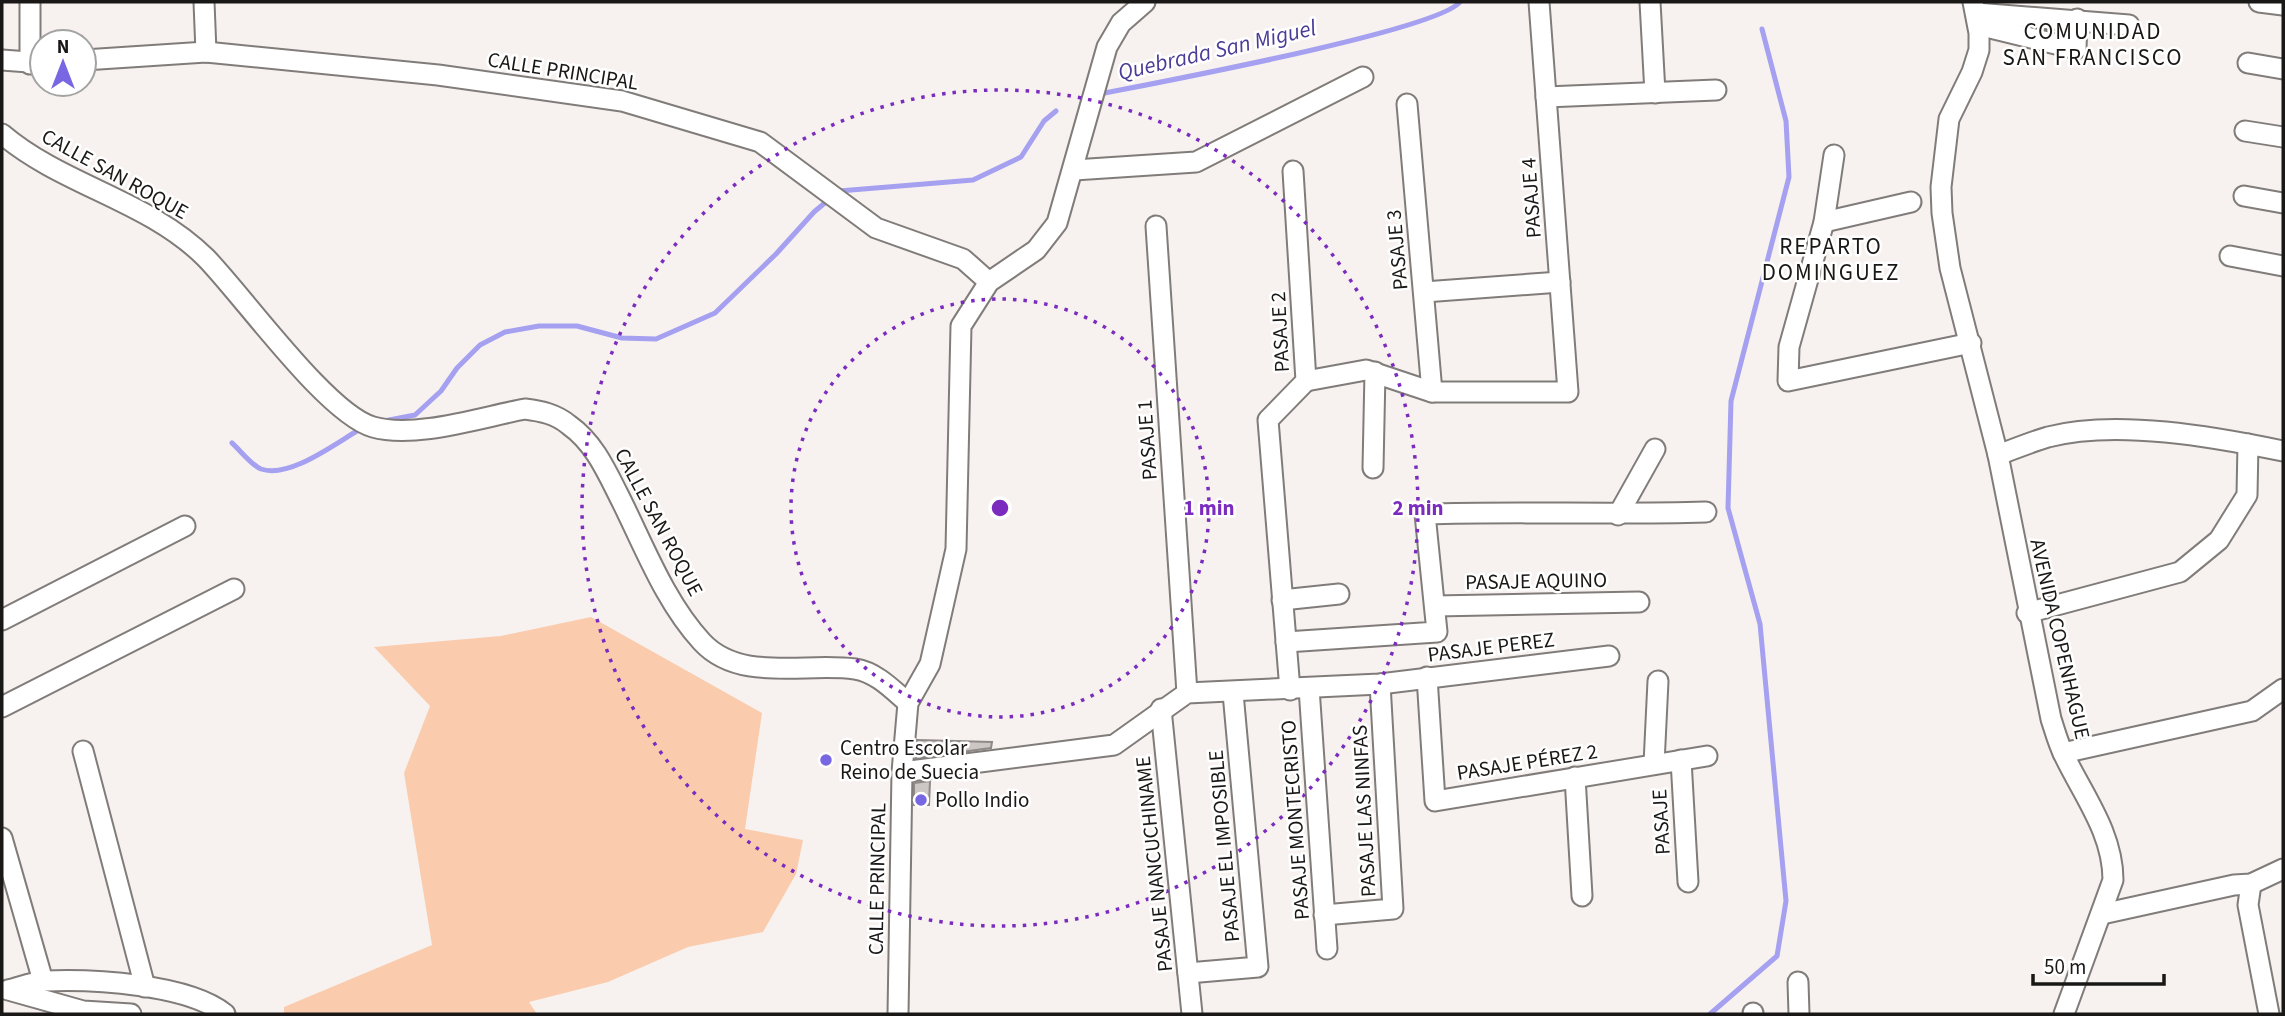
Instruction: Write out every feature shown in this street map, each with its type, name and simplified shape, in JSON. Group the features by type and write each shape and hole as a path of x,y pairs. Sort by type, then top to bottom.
{"street":[{"path":"30,2 33,28"},
{"path":"204,2 206,52"},
{"path":"908,703 930,664 956,549 961,326 989,282 1036,250 1057,223 1107,47 1121,23 1145,2"},
{"name":"PASAJE 4","path":"1432,392 1568,391 1539,2"},
{"path":"1650,2 1655,93"},
{"path":"2259,2 2283,5"},
{"path":"1976,13 2076,49 2077,19"},
{"path":"1976,13 2129,25"},
{"name":"AVENIDA COPENHAGUE","path":"1976,13 1977,62 1949,119 1941,187 1950,268 1972,343 1998,456 2051,719 2063,753 2098,815 2113,864 2113,880 2102,914 2064,1014"},
{"name":"CALLE PRINCIPAL","path":"98,59 206,52 438,75 635,104 760,142 876,228 963,259 989,282"},
{"path":"2,60 28,63"},
{"path":"2248,63 2283,69"},
{"path":"1074,170 1196,162 1363,77"},
{"path":"1546,97 1716,90"},
{"name":"PASAJE 3","path":"1407,104 1432,392"},
{"path":"2245,131 2283,137"},
{"name":"CALLE SAN ROQUE","path":"2,134 46,164 120,200 179,234 239,292 338,407 358,422 404,432 525,409 545,412 570,425 596,453 668,594 702,643 722,658 768,668 856,669 874,676 908,703"},
{"path":"1834,155 1824,222 1789,347 1788,381 1972,343"},
{"name":"PASAJE 2","path":"1293,172 1306,381 1268,420 1286,642 1299,689"},
{"path":"2244,196 2283,203"},
{"path":"1824,222 1911,202"},
{"name":"PASAJE 1","path":"1156,226 1187,693"},
{"path":"2230,256 2283,267"},
{"path":"1424,292 1559,282"},
{"path":"1306,381 1366,370 1432,392"},
{"path":"1373,468 1375,372"},
{"path":"1998,456 2049,437 2099,430 2183,434 2283,451"},
{"path":"2028,612 2180,572 2220,540 2248,495 2248,444"},
{"path":"1618,515 1655,449"},
{"path":"1286,642 1437,632 1426,514 1516,511 1618,515 1706,512"},
{"path":"2,620 185,526"},
{"path":"2,707 234,589"},
{"path":"1282,600 1339,594"},
{"name":"PASAJE AQUINO","path":"1435,606 1639,602"},
{"name":"PASAJE PEREZ","path":"1187,693 1233,693 1380,684 1609,656"},
{"name":"PASAJE PÉREZ 2","path":"1427,677 1435,801 1707,756"},
{"path":"1654,764 1658,681"},
{"name":"PASAJE LAS NINFAS","path":"1324,915 1393,909 1380,684"},
{"name":"PASAJE MONTECRISTO","path":"1299,689 1326,949"},
{"path":"2063,753 2252,711 2283,689"},
{"path":"902,772 1114,745 1187,693"},
{"name":"PASAJE EL IMPOSIBLE","path":"1188,973 1258,967 1233,693"},
{"name":"CALLE PRINCIPAL","path":"898,1014 902,772 908,703"},
{"name":"PASAJE NANCUCHINAME","path":"1161,709 1192,1014"},
{"path":"83,751 145,987"},
{"name":"PASAJE","path":"1681,760 1688,882"},
{"path":"1575,777 1582,896"},
{"path":"2,838 43,981"},
{"path":"2102,914 2250,884 2283,869"},
{"path":"2250,884 2248,905 2269,1014"},
{"path":"5,990 43,981 145,987 203,1001 225,1014"},
{"path":"1798,982 1799,1014"},
{"path":"103,1013 104,983"},
{"path":"5,990 83,1011 131,1014"}],"shaded area":[{"path":"591,617 762,713 745,829 803,840 796,874 763,932 688,947 608,982 529,1002 537,1014 284,1014 284,1007 432,945 404,773 430,706 374,647 501,636"}],"building":[{"path":"917,740 992,742 991,748 916,758"},
{"path":"930,781 929,805 914,805 914,783"}],"waterway":[{"name":"Quebrada San Miguel","path":"1100,94 1350,41 1440,14 1460,2"},
{"path":"1710,1014 1777,956 1786,901 1760,624 1728,508 1731,401 1789,177 1786,121 1762,29"},
{"name":"Quebrada San Miguel","path":"384,421 415,415 441,391 457,368 480,345 505,332 539,326 577,326 622,338 656,339 715,313 776,254 814,212 839,191 973,180 1021,157 1044,121 1056,111"},
{"name":"Quebrada San Miguel","path":"232,443 257,467 273,471 286,469 313,458 362,428"}],"place":[{"name":"Centro Escolar Reino de Suecia","path":"826,760"},
{"name":"Pollo Indio","path":"921,800"}],"district":[{"name":"COMUNIDAD SAN FRANCISCO","path":"2093,44"},
{"name":"REPARTO DOMINGUEZ","path":"1831,259"}]}
